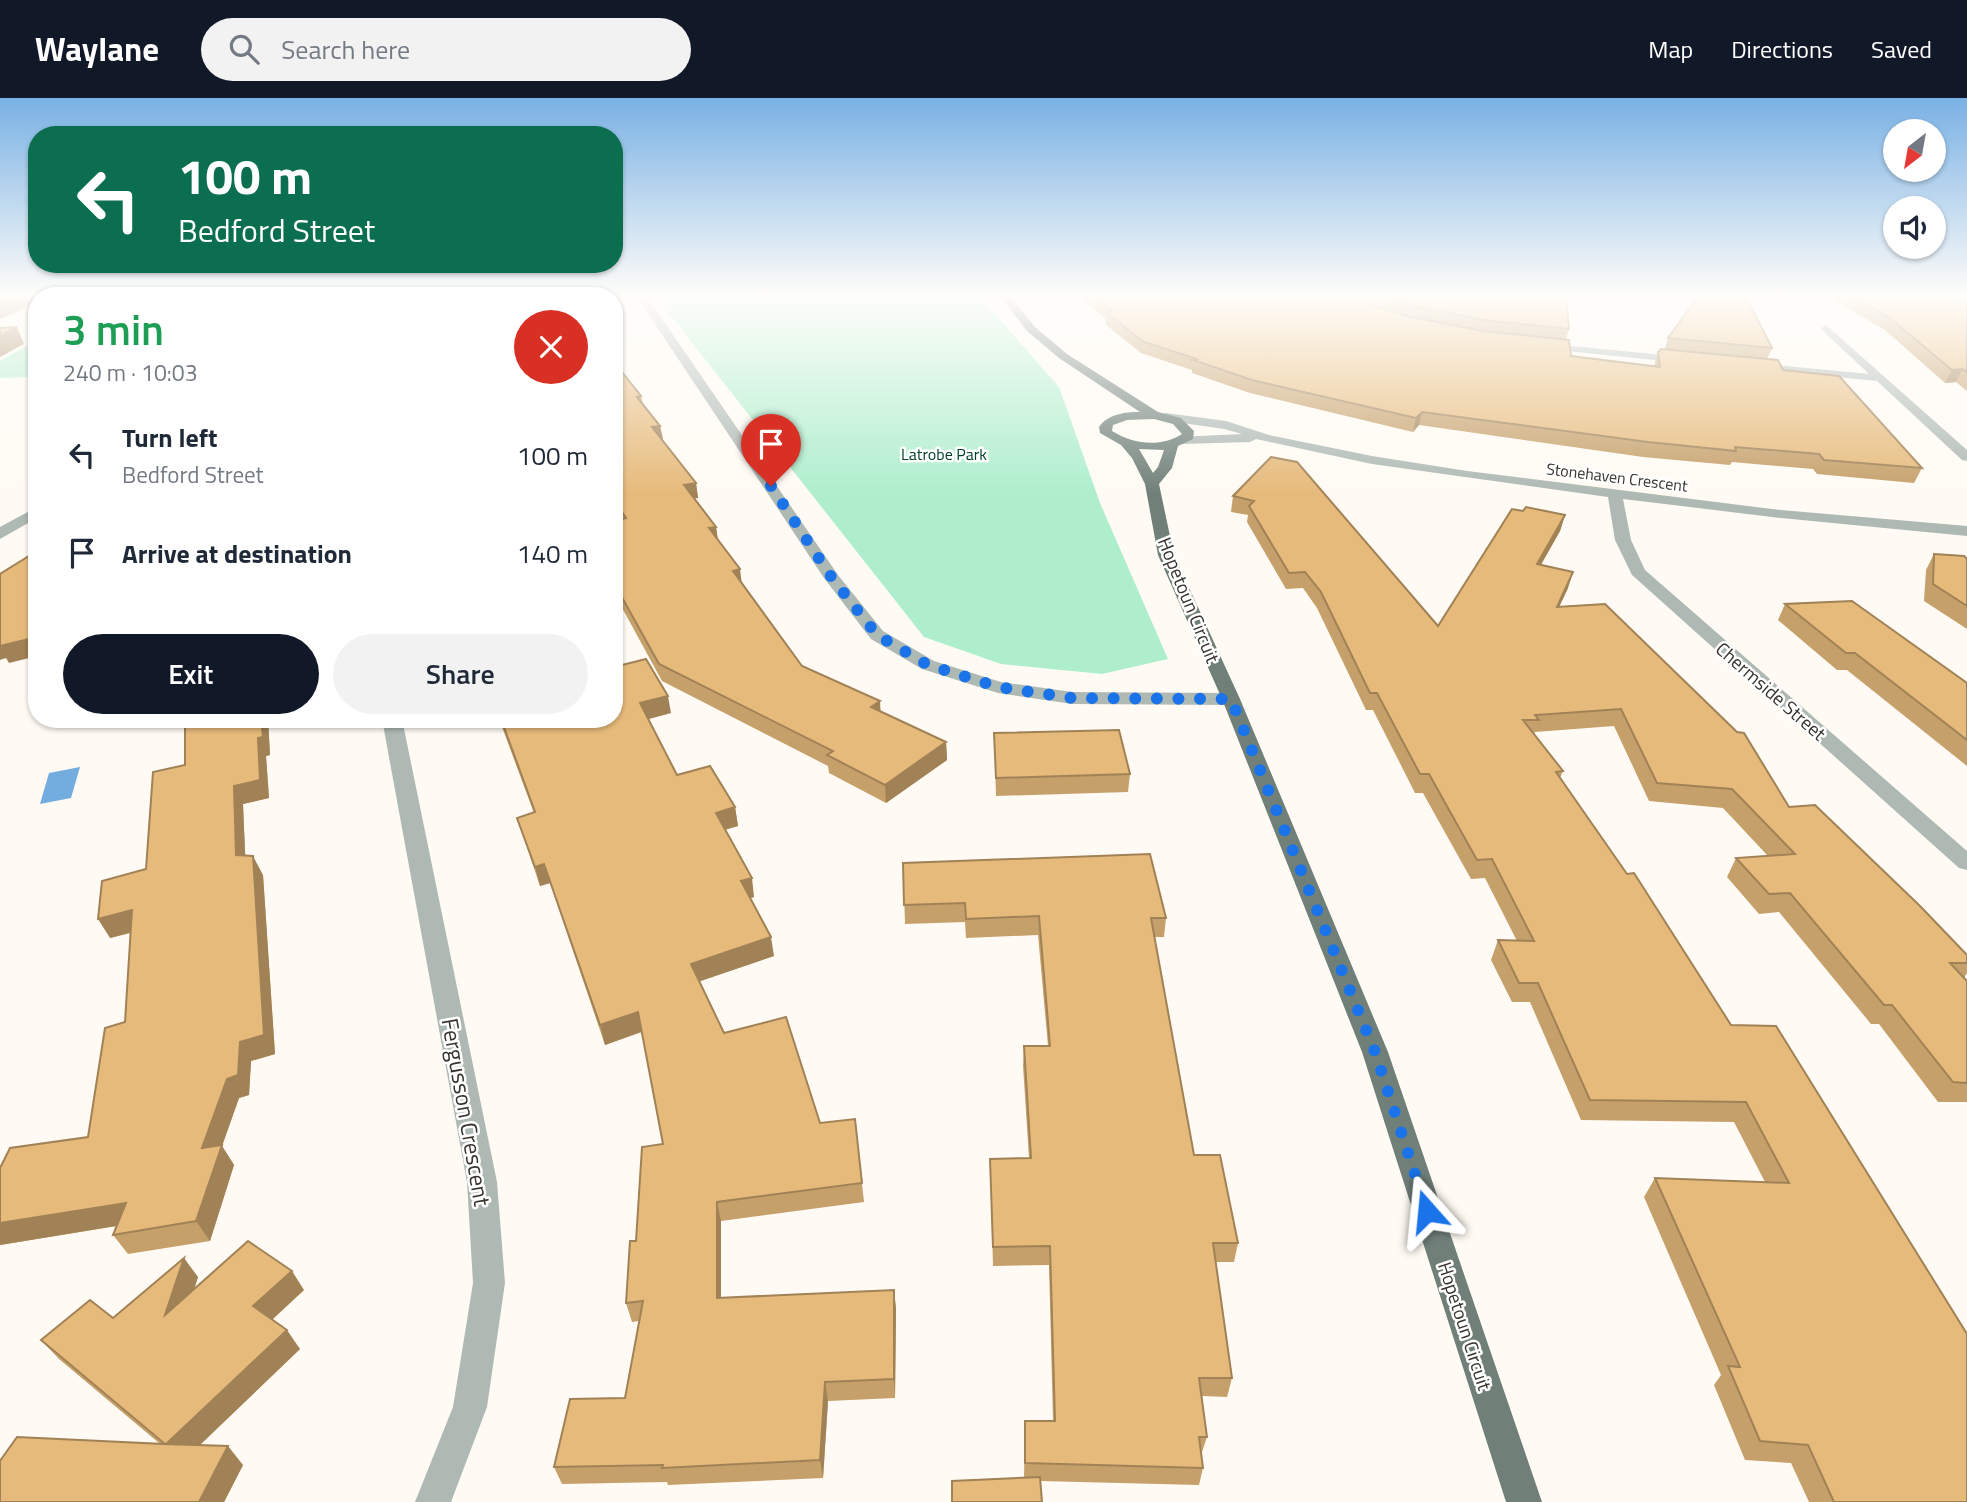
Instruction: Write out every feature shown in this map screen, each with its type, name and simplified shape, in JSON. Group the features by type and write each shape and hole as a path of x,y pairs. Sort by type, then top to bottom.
{"main road":[{"name":"Stonehaven Crescent","path":"1075,363 1111,389 1160,416"},
{"path":"1111,389 1115,419 1160,416 1185,425 1188,430 1177,442 1165,468 1152,484"},
{"name":"Hopetoun Circuit","path":"1115,419 1105,427 1107,433 1126,443 1138,457 1152,484 1166,555 1231,699 1375,1052 1524,1502"},
{"path":"1126,443 1149,446 1177,442"}],"street":[{"path":"686,363 832,578 877,635 928,665 998,687 1072,698 1231,699"},
{"path":"1861,363 1967,457"},
{"path":"1739,365 1877,378"},
{"name":"Stonehaven Crescent","path":"1160,416 1226,425 1266,438 1372,460 1615,495 1967,531"},
{"name":"Stonehaven Crescent","path":"1177,442 1266,438"},
{"name":"Chermside Street","path":"1615,495 1623,540 1638,572 1967,863"},
{"path":"0,534 28,517"},
{"name":"Fergusson Crescent","path":"394,728 482,1182 489,1283 470,1407 433,1502"}],"green space":[{"path":"0,363 28,363 28,377 0,378"},
{"name":"Latrobe Park","path":"708,363 1038,363 1059,387 1100,503 1168,659 1102,674 1001,664 924,637"}],"water":[{"path":"80,767 71,798 40,804 49,773"}],"building":[{"path":"1200,363 1624,363 1660,367 1659,363 1779,363 1783,370 1839,376 1922,468 1824,460 1819,454 1735,447 1736,451 1648,442 1422,412 1416,418 1252,380"},
{"path":"1943,363 1967,363 1967,372 1962,369 1952,370"},
{"path":"623,373 641,396 637,397 660,426 652,427 696,483 684,485 716,527 709,528 740,569 733,571 802,666 880,701 871,707 946,742 885,785 827,755 833,751 659,664 623,599 623,519 626,518 623,514"},
{"path":"1271,457 1297,462 1438,626 1512,509 1523,511 1526,507 1565,515 1537,564 1573,572 1557,607 1605,604 1737,732 1744,733 1789,807 1815,805 1967,955 1967,963 1950,963 1967,981 1967,1083 1953,1082 1892,1005 1884,1005 1790,893 1769,894 1736,858 1795,854 1732,789 1657,783 1621,709 1535,715 1539,720 1523,720 1563,771 1556,772 1627,874 1634,873 1731,1025 1776,1026 1967,1334 1967,1502 1834,1502 1808,1445 1760,1441 1728,1366 1740,1367 1655,1178 1789,1183 1746,1102 1590,1100 1538,983 1519,983 1498,940 1534,941 1492,859 1477,860 1429,774 1420,774 1377,693 1370,693 1321,592 1305,572 1289,573 1249,506 1254,501 1233,496"},
{"path":"1934,554 1964,556 1967,559 1967,606 1933,584"},
{"path":"28,557 28,639 0,646 0,574"},
{"path":"1852,601 1967,683 1967,740 1855,653 1846,653 1785,604"},
{"path":"646,659 668,696 640,703 677,775 710,766 735,807 716,813 752,878 741,881 771,937 691,964 724,1033 786,1017 820,1123 855,1119 862,1183 717,1202 717,1298 894,1290 894,1379 825,1382 820,1460 662,1468 663,1465 554,1467 570,1399 625,1398 643,1301 626,1303 630,1241 636,1241 642,1147 663,1144 638,1012 600,1025 544,864 535,867 517,818 535,812 504,728 623,728 623,665"},
{"path":"185,728 262,728 263,737 258,738 260,780 234,786 236,855 253,856 264,1035 240,1042 238,1075 227,1079 202,1148 222,1145 196,1221 113,1235 126,1203 0,1223 0,1168 10,1148 88,1137 105,1028 125,1022 132,910 98,919 102,881 146,869 153,772 185,765"},
{"path":"1119,730 1130,774 996,778 994,733"},
{"path":"1150,854 1166,918 1151,918 1194,1155 1220,1155 1238,1243 1213,1243 1232,1378 1199,1378 1207,1437 1199,1437 1203,1468 1025,1463 1025,1421 1055,1421 1050,1246 993,1247 990,1159 1031,1158 1024,1046 1050,1046 1039,916 966,919 965,903 904,905 903,863"},
{"path":"248,1241 292,1271 253,1306 287,1330 166,1444 228,1446 199,1502 0,1502 0,1461 17,1437 165,1444 41,1340 90,1300 113,1318 184,1258 165,1315"},
{"path":"1040,1477 1042,1502 952,1502 952,1481"}],"route":[{"path":"771,486 832,578 877,635 928,665 998,687 1072,698 1231,699 1375,1052 1427,1211"}]}
